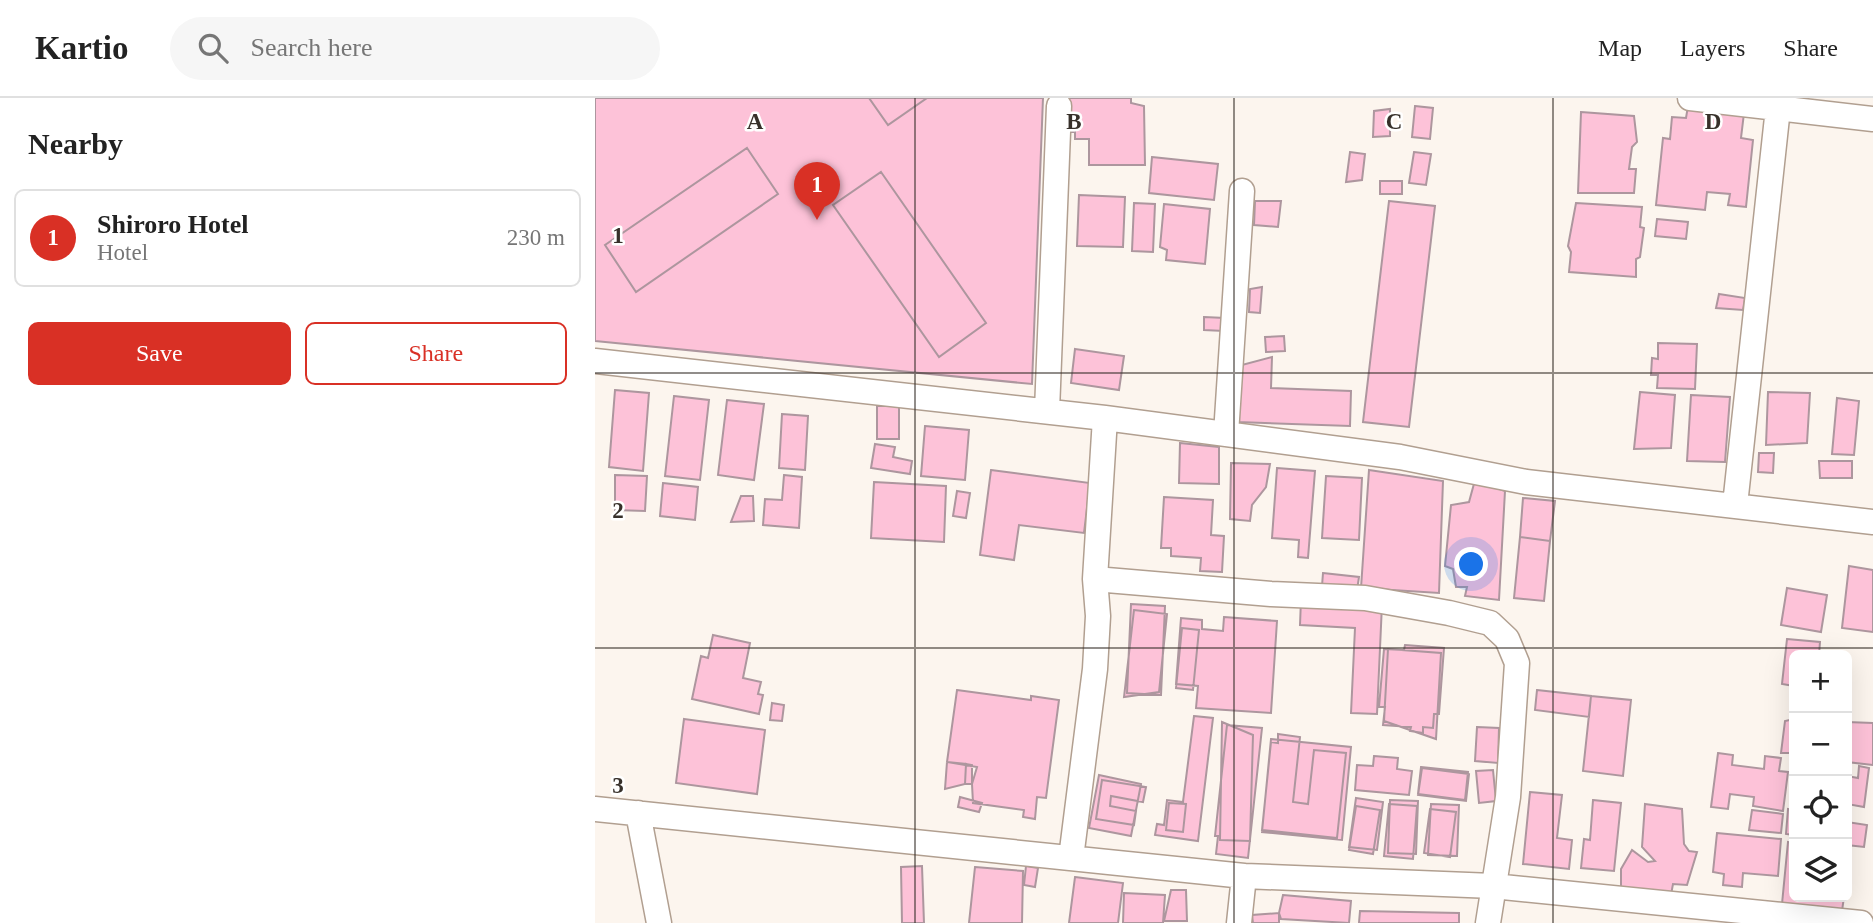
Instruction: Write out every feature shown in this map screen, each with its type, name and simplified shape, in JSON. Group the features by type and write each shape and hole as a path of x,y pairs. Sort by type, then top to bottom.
{"street":[{"path":"1690,98 1873,118"},
{"path":"1047,411 1059,106"},
{"path":"1735,505 1777,108"},
{"path":"1226,434 1242,191"},
{"path":"595,361 1105,418 1400,457 1526,482 1873,522"},
{"path":"1071,858 1095,669 1098,616 1095,579 1105,418"},
{"path":"1095,579 1271,594 1365,598 1490,623 1507,639 1517,663 1508,797 1488,923"},
{"path":"595,809 1244,876 1493,886 1861,923"},
{"path":"638,813 659,923"},
{"path":"1239,923 1244,876"}],"building":[{"path":"595,98 1043,98 1032,384 595,341"},
{"path":"869,98 927,98 888,125"},
{"path":"1065,98 1131,98 1131,103 1144,106 1145,165 1089,165 1089,139 1075,139 1075,132 1066,132"},
{"path":"1415,106 1433,108 1430,139 1412,137"},
{"path":"1688,106 1744,113 1741,138 1753,140 1746,207 1728,205 1730,194 1707,192 1705,210 1656,205 1663,138 1670,139 1672,117 1686,118"},
{"path":"1390,109 1390,136 1373,137 1374,111"},
{"path":"1581,112 1634,116 1637,142 1632,147 1629,169 1636,169 1634,193 1578,193"},
{"path":"747,148 778,194 636,292 605,245"},
{"path":"1350,152 1365,154 1362,180 1346,182"},
{"path":"1414,152 1431,154 1426,185 1409,183"},
{"path":"1152,157 1218,164 1214,200 1149,193"},
{"path":"881,172 986,323 939,357 833,205"},
{"path":"1380,181 1402,181 1402,194 1380,194"},
{"path":"1079,195 1125,197 1123,247 1077,246"},
{"path":"1255,201 1281,201 1278,227 1254,225"},
{"path":"1389,201 1435,206 1409,427 1363,422"},
{"path":"1134,203 1155,204 1153,252 1132,251"},
{"path":"1576,203 1642,207 1640,227 1644,228 1640,257 1636,259 1636,277 1569,272 1571,252 1568,246"},
{"path":"1164,204 1210,209 1205,264 1166,260 1167,250 1160,247"},
{"path":"1657,219 1688,222 1686,239 1655,236"},
{"path":"1262,287 1260,313 1249,312 1250,289"},
{"path":"1719,294 1745,298 1743,310 1716,308"},
{"path":"1204,317 1225,318 1224,331 1204,330"},
{"path":"1284,336 1285,351 1266,352 1265,337"},
{"path":"1658,343 1697,344 1695,389 1657,388 1658,375 1651,375 1652,358 1658,359"},
{"path":"1075,349 1124,356 1119,390 1071,383"},
{"path":"1272,357 1271,388 1351,391 1350,426 1237,422 1238,366"},
{"path":"615,390 649,393 643,471 609,467"},
{"path":"1640,392 1675,395 1671,448 1634,449"},
{"path":"1768,392 1810,393 1807,443 1766,445"},
{"path":"1691,395 1730,397 1725,462 1687,461"},
{"path":"674,396 709,400 700,480 665,476"},
{"path":"1837,398 1859,401 1854,455 1832,454"},
{"path":"727,400 764,404 754,480 718,475"},
{"path":"877,406 899,406 899,439 877,439"},
{"path":"782,414 808,416 805,470 779,468"},
{"path":"925,426 969,430 965,480 921,476"},
{"path":"1180,443 1219,447 1219,484 1179,483"},
{"path":"875,444 895,447 893,457 912,461 910,474 871,468"},
{"path":"1759,453 1774,453 1773,473 1758,472"},
{"path":"1819,461 1852,461 1852,478 1820,478"},
{"path":"1231,463 1270,464 1266,487 1252,505 1250,521 1230,519"},
{"path":"1277,468 1315,471 1308,558 1298,557 1299,540 1272,538"},
{"path":"991,470 1090,483 1084,533 1019,525 1014,560 980,555"},
{"path":"1369,470 1443,481 1439,593 1361,588"},
{"path":"615,475 647,476 645,511 615,510"},
{"path":"784,475 802,477 799,528 763,525 765,499 782,500"},
{"path":"1326,476 1362,478 1359,540 1322,538"},
{"path":"1475,480 1505,491 1499,600 1465,596 1467,587 1456,587 1453,569 1445,566 1451,505 1469,502"},
{"path":"874,482 946,486 944,542 871,538"},
{"path":"663,483 698,487 695,520 660,516"},
{"path":"957,491 970,493 966,518 953,516"},
{"path":"741,496 753,496 754,521 731,522"},
{"path":"1164,497 1213,500 1211,535 1224,536 1222,572 1200,571 1201,558 1171,556 1171,548 1161,548"},
{"path":"1523,498 1555,501 1550,541 1520,537"},
{"path":"1520,537 1550,541 1544,601 1514,598"},
{"path":"1849,566 1873,570 1873,632 1842,628"},
{"path":"1323,573 1359,577 1357,590 1322,586"},
{"path":"1787,588 1827,595 1821,632 1781,625"},
{"path":"1301,599 1382,604 1377,714 1351,713 1355,628 1300,625"},
{"path":"1131,604 1165,606 1161,695 1127,693"},
{"path":"1134,610 1167,614 1159,692 1124,697"},
{"path":"1224,617 1277,621 1271,713 1196,708 1198,686 1176,684 1181,618 1202,620 1202,629 1223,631"},
{"path":"1182,628 1199,630 1193,690 1176,688"},
{"path":"713,635 750,643 743,678 761,682 758,694 763,695 759,714 692,699 701,656 708,658"},
{"path":"1787,639 1820,642 1819,650 1789,650 1789,685 1782,684"},
{"path":"1405,645 1444,648 1439,714 1434,714 1433,728 1423,727 1423,733 1410,731 1411,727 1383,725 1385,707 1379,707 1384,649 1404,650"},
{"path":"1388,649 1441,653 1436,739 1384,721"},
{"path":"957,690 1031,700 1031,696 1059,700 1046,798 1037,797 1035,819 1023,817 1024,810 973,803 972,784 977,767 947,762"},
{"path":"1537,690 1591,696 1589,717 1535,710"},
{"path":"1591,696 1631,700 1623,776 1583,771"},
{"path":"772,703 784,705 782,721 770,720"},
{"path":"1194,716 1213,718 1198,841 1155,835 1157,824 1164,825 1167,800 1183,802"},
{"path":"684,719 765,730 757,794 676,783"},
{"path":"1789,720 1789,753 1781,753 1785,721"},
{"path":"1222,722 1253,735 1250,841 1220,840"},
{"path":"1852,722 1873,723 1873,765 1852,763"},
{"path":"1227,725 1262,728 1248,858 1216,854 1218,836 1215,836"},
{"path":"1477,727 1499,728 1498,763 1475,761"},
{"path":"1278,734 1300,737 1293,802 1308,804 1314,750 1346,753 1337,838 1262,830 1271,742 1278,743"},
{"path":"1271,739 1351,747 1342,840 1262,832"},
{"path":"1718,753 1733,755 1732,765 1764,769 1765,756 1781,758 1779,771 1788,772 1783,811 1753,806 1754,797 1730,794 1728,809 1711,807"},
{"path":"1374,756 1398,758 1397,769 1412,771 1409,795 1355,790 1357,765 1373,766"},
{"path":"947,762 966,764 965,784 945,789"},
{"path":"966,764 972,765 972,784 965,784"},
{"path":"1859,766 1869,768 1864,807 1852,805 1852,777 1858,778"},
{"path":"1421,767 1468,772 1465,800 1418,794"},
{"path":"1422,768 1469,774 1466,801 1418,795"},
{"path":"1493,770 1496,801 1479,803 1476,771"},
{"path":"1099,775 1141,784 1131,836 1089,828"},
{"path":"1102,780 1146,787 1143,802 1111,796 1110,806 1136,811 1134,825 1096,819"},
{"path":"1530,792 1562,795 1557,838 1572,840 1569,869 1523,864"},
{"path":"960,797 982,803 979,812 958,807"},
{"path":"1356,798 1383,802 1377,850 1349,847"},
{"path":"1390,800 1418,801 1416,854 1388,853"},
{"path":"1593,800 1621,803 1614,871 1581,868 1584,839 1590,840"},
{"path":"1169,803 1186,804 1183,832 1166,830"},
{"path":"1389,804 1417,806 1413,859 1384,856"},
{"path":"1431,804 1459,805 1457,856 1428,855"},
{"path":"1645,804 1682,809 1684,844 1689,851 1697,852 1687,885 1673,884 1670,900 1621,894 1621,869 1632,850 1648,862 1655,861 1642,847"},
{"path":"1356,806 1380,810 1373,854 1349,850"},
{"path":"1430,809 1456,812 1450,857 1424,853"},
{"path":"1788,809 1789,834 1786,834"},
{"path":"1752,810 1783,814 1781,833 1749,830"},
{"path":"1852,823 1867,825 1864,847 1852,846"},
{"path":"1717,833 1781,839 1778,876 1743,873 1742,887 1723,885 1724,874 1713,872"},
{"path":"1788,842 1789,902 1843,902 1842,911 1782,904"},
{"path":"922,866 924,923 902,923 901,867"},
{"path":"1026,866 1038,868 1035,887 1024,885"},
{"path":"975,867 1023,871 1022,923 969,923"},
{"path":"1075,877 1123,883 1118,923 1069,923"},
{"path":"1171,890 1186,890 1187,921 1164,921"},
{"path":"1124,893 1165,895 1163,923 1123,923"},
{"path":"1283,895 1351,901 1349,923 1281,919 1279,913"},
{"path":"1360,911 1459,913 1459,923 1359,923"},
{"path":"1279,913 1279,923 1253,923 1252,915"}],"place":[{"name":"Shiroro Hotel","path":"817,220"}]}
